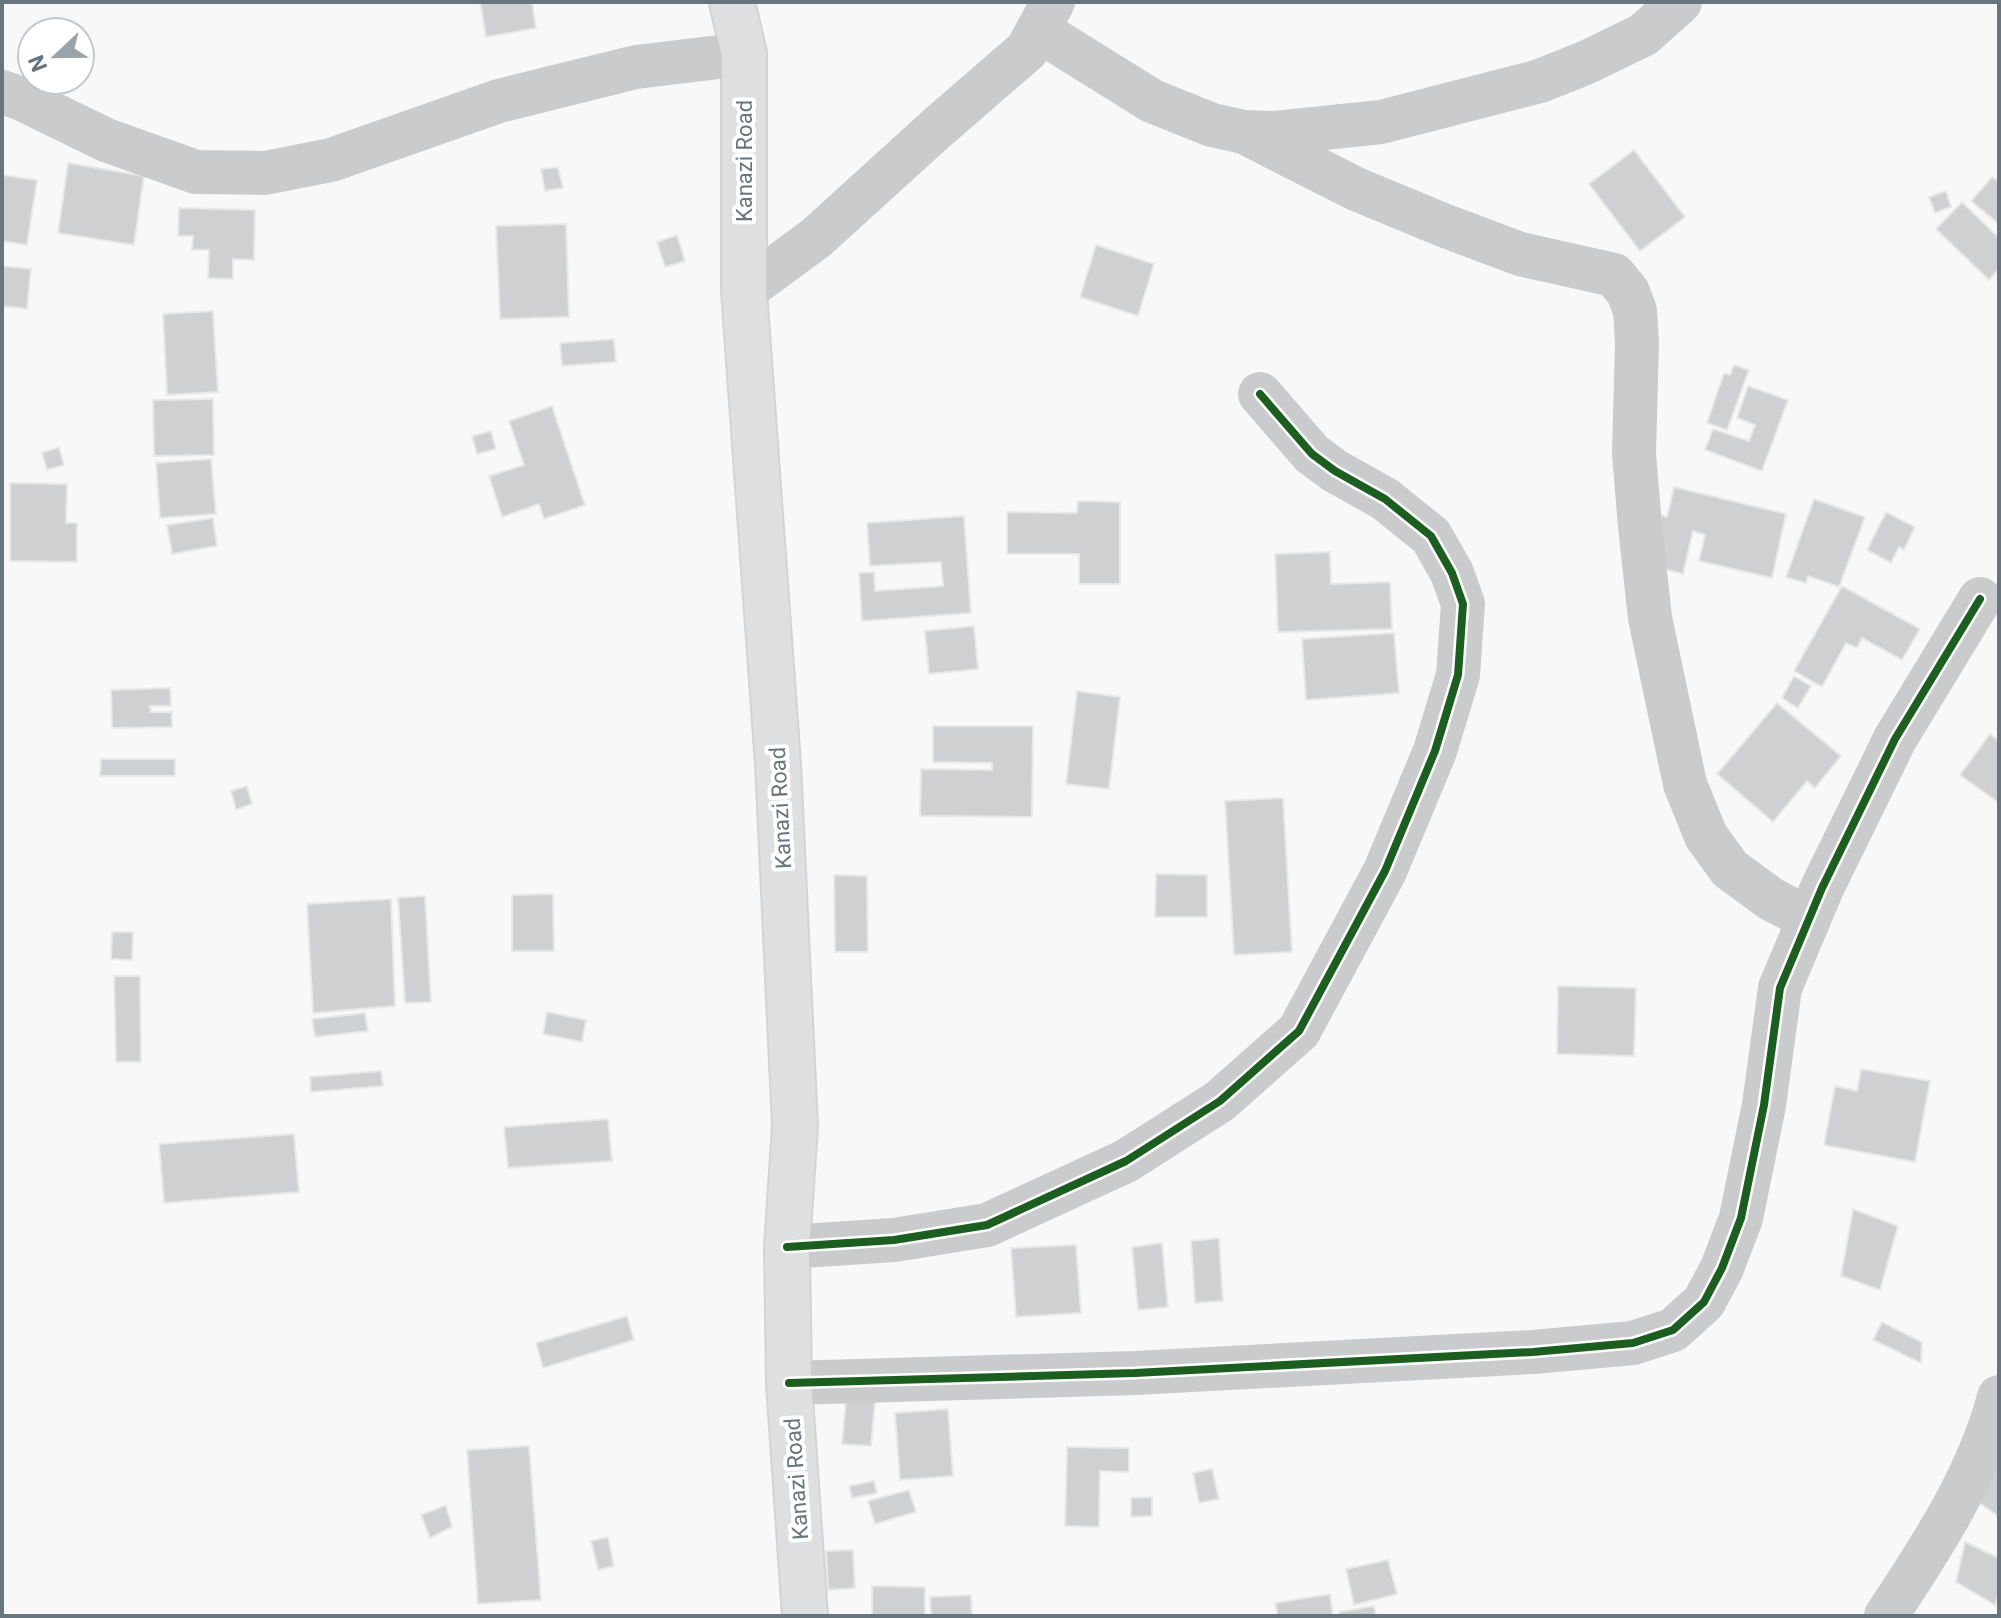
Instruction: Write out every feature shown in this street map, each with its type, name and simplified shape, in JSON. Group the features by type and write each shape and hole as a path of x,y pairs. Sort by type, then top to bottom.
{"main road":[{"name":"Kanazi Road","path":"732,2 744,54 744,291 778,764 795,1111 787,1247 789,1383 805,1616"}],"street":[{"path":"744,291 816,238 1027,50 1046,16 1152,101 1212,125 1244,132 1275,133 1381,122 1540,81 1643,35 1680,2"},
{"path":"2,92 106,140 196,172 265,173 331,160 499,101 636,67 744,54"},
{"path":"1244,132 1356,189 1443,225 1520,254 1614,275 1628,292 1635,311 1637,343 1634,454 1641,542 1650,618 1685,784 1706,836 1730,869 1771,899 1809,919"},
{"path":"787,1247 894,1240 987,1225 1126,1161 1220,1101 1299,1031 1385,871 1435,751 1458,675 1463,604 1452,573 1431,536 1385,499 1335,471 1312,454 1260,394"},
{"path":"789,1383 1135,1373 1533,1352 1633,1343 1673,1330 1704,1302 1722,1268 1741,1218 1764,1105 1780,988 1822,888 1895,739 1980,599"},
{"path":"1886,1616 1938,1537 1993,1421 1999,1397"}],"building":[{"path":"480,2 532,2 536,28 486,37"},
{"path":"1634,150 1685,217 1640,251 1589,184"},
{"path":"68,163 144,176 134,245 58,233"},
{"path":"558,167 563,188 545,191 541,169"},
{"path":"2,175 37,180 27,245 2,241"},
{"path":"1992,177 1999,182 1999,224 1971,201"},
{"path":"1946,191 1951,207 1935,213 1929,197"},
{"path":"1962,202 1999,238 1999,269 1989,280 1936,229"},
{"path":"179,208 255,210 254,260 233,259 233,279 208,278 209,250 192,250 193,236 178,236"},
{"path":"566,224 569,317 500,319 496,226"},
{"path":"677,235 685,261 665,267 657,242"},
{"path":"1096,245 1154,264 1138,316 1080,297"},
{"path":"2,266 31,269 27,309 2,306"},
{"path":"213,311 218,392 167,395 163,314"},
{"path":"614,339 616,362 562,366 560,343"},
{"path":"1734,365 1749,370 1727,430 1707,423 1724,373 1730,375"},
{"path":"1748,386 1788,400 1762,471 1705,450 1713,429 1749,441 1755,425 1737,418"},
{"path":"213,399 214,455 154,456 153,400"},
{"path":"552,406 585,505 544,519 539,504 502,517 489,476 524,465 509,421"},
{"path":"491,431 496,449 477,454 472,436"},
{"path":"59,447 64,465 47,470 42,453"},
{"path":"211,459 216,514 160,518 156,463"},
{"path":"10,483 67,484 66,523 77,523 77,562 10,561"},
{"path":"1674,487 1786,514 1772,578 1699,561 1705,535 1693,531 1683,574 1656,567 1658,514 1667,517"},
{"path":"1814,499 1865,517 1839,587 1808,576 1806,583 1786,577"},
{"path":"1078,501 1120,502 1120,584 1079,584 1079,554 1007,554 1007,512 1077,513"},
{"path":"1886,512 1915,527 1904,550 1899,547 1891,563 1867,550"},
{"path":"964,516 971,613 862,621 859,573 874,572 875,591 943,586 941,562 870,566 867,523"},
{"path":"213,518 217,546 172,554 167,525"},
{"path":"1330,552 1331,584 1390,582 1392,629 1278,632 1275,554"},
{"path":"1842,586 1920,629 1902,660 1862,638 1857,648 1846,643 1822,687 1794,671"},
{"path":"974,626 978,669 929,674 925,631"},
{"path":"1394,633 1399,693 1306,700 1302,639"},
{"path":"1794,676 1811,686 1798,708 1782,698"},
{"path":"170,688 171,706 150,706 151,712 172,712 172,727 112,728 111,690"},
{"path":"1077,691 1120,697 1109,789 1066,784"},
{"path":"1777,703 1841,756 1815,788 1807,781 1773,822 1717,774"},
{"path":"933,726 1033,726 1032,817 920,816 921,769 992,770 992,763 933,762"},
{"path":"1990,734 1999,741 1999,803 1960,775"},
{"path":"101,759 175,759 175,776 100,776"},
{"path":"247,786 252,804 236,810 231,791"},
{"path":"1283,798 1292,952 1234,955 1225,801"},
{"path":"1156,874 1207,875 1207,917 1155,917"},
{"path":"834,875 867,876 868,952 835,952"},
{"path":"553,894 554,951 512,951 512,895"},
{"path":"425,896 431,1002 405,1003 398,898"},
{"path":"391,899 395,1006 313,1013 307,904"},
{"path":"112,932 133,932 132,960 111,959"},
{"path":"114,976 140,976 141,1062 116,1062"},
{"path":"1558,986 1636,988 1634,1056 1557,1054"},
{"path":"547,1012 586,1020 582,1042 543,1034"},
{"path":"365,1013 368,1031 315,1037 312,1019"},
{"path":"1861,1069 1930,1081 1915,1162 1824,1145 1835,1086 1857,1091"},
{"path":"381,1071 383,1086 311,1092 310,1077"},
{"path":"608,1119 612,1161 508,1168 504,1127"},
{"path":"294,1134 299,1192 164,1203 159,1144"},
{"path":"1853,1209 1898,1226 1880,1290 1841,1276"},
{"path":"1219,1238 1223,1301 1195,1303 1191,1241"},
{"path":"1162,1243 1168,1307 1138,1310 1132,1247"},
{"path":"1076,1245 1081,1313 1016,1317 1011,1248"},
{"path":"627,1316 634,1340 543,1368 536,1343"},
{"path":"1882,1322 1922,1342 1921,1363 1873,1340"},
{"path":"847,1388 876,1390 871,1446 842,1444"},
{"path":"948,1409 953,1476 900,1480 895,1413"},
{"path":"529,1446 541,1600 478,1604 467,1450"},
{"path":"1067,1447 1129,1448 1129,1472 1100,1471 1099,1527 1065,1526"},
{"path":"1999,1463 1999,1517 1973,1498"},
{"path":"1212,1469 1219,1499 1199,1503 1193,1473"},
{"path":"874,1481 877,1493 852,1498 849,1486"},
{"path":"909,1490 916,1512 875,1524 868,1501"},
{"path":"1152,1497 1152,1516 1131,1517 1131,1498"},
{"path":"446,1505 452,1527 430,1538 421,1515"},
{"path":"608,1537 614,1566 598,1570 591,1541"},
{"path":"1965,1542 1999,1558 1999,1593 1995,1605 1956,1582"},
{"path":"853,1550 855,1588 828,1590 826,1551"},
{"path":"1388,1560 1397,1594 1354,1605 1346,1569"},
{"path":"872,1586 925,1587 925,1616 872,1616"},
{"path":"1330,1594 1333,1616 1278,1616 1275,1603"},
{"path":"971,1595 972,1616 931,1616 930,1597"},
{"path":"1374,1606 1376,1616 1339,1616 1339,1612"}],"cycle path":[{"path":"787,1247 894,1240 987,1225 1126,1161 1220,1101 1299,1031 1385,871 1435,751 1458,675 1463,604 1452,573 1431,536 1385,499 1335,471 1312,454 1260,394"},
{"path":"789,1383 1135,1373 1533,1352 1633,1343 1673,1330 1704,1302 1722,1268 1741,1218 1764,1105 1780,988 1822,888 1895,739 1980,599"}]}
